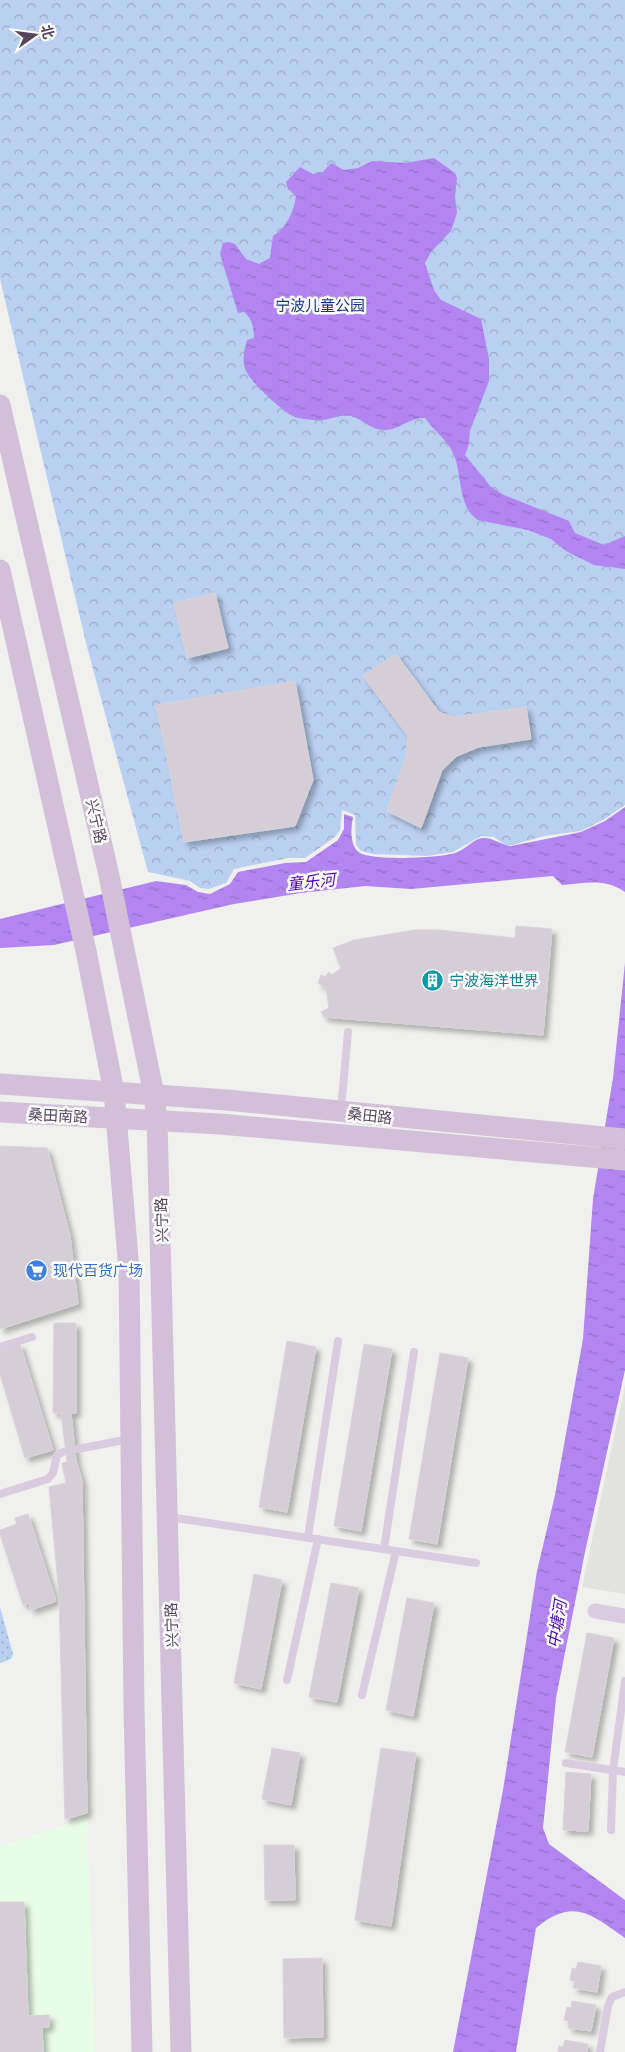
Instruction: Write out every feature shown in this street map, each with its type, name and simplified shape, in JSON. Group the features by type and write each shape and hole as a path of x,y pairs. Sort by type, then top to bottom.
{"main road":[{"name":"兴宁路","path":"0,405 108,871 154,1095 157,1120 163,1268 167,1516 181,2052"},
{"path":"0,570 71,882 114,1092 129,1270 134,1717 142,2052"},
{"name":"桑田南路","path":"0,1084 114,1092"},
{"name":"桑田路","path":"114,1092 625,1139"},
{"name":"桑田南路","path":"0,1112 116,1117"},
{"name":"桑田路","path":"116,1117 625,1160"}],"street":[{"path":"595,1612 625,1616"}],"lane":[{"path":"341,1112 348,1032"},
{"path":"0,1347 32,1337"},
{"path":"308,1538 338,1341"},
{"path":"384,1549 414,1352"},
{"path":"78,1449 131,1439"},
{"path":"0,1494 48,1479 53,1473 57,1455 63,1452"},
{"path":"167,1516 476,1563"},
{"path":"287,1680 318,1539"},
{"path":"362,1695 396,1550"},
{"path":"611,1830 613,1770 625,1681"},
{"path":"566,1763 625,1772"},
{"path":"600,2052 608,2006 612,1997 625,1992"}],"shaded area":[{"path":"625,1385 625,1594 582,1587"},
{"path":"87,1817 95,2052 0,2052 0,1846"}],"green space":[{"name":"宁波儿童公园","path":"0,0 625,0 625,805 603,820 581,831 544,836 513,845 505,845 494,837 481,836 453,852 427,856 373,854 361,851 356,845 355,815 342,810 340,830 335,837 305,858 288,858 234,869 226,883 209,889 200,888 190,881 148,872 87,647 0,279"},
{"path":"0,1607 13,1654 11,1659 0,1663"}],"water":[{"path":"434,158 455,173 457,178 455,197 457,213 451,231 431,252 425,263 434,290 441,300 481,319 489,359 489,381 470,431 469,444 465,455 491,487 504,495 569,521 575,533 604,545 625,536 625,569 594,565 566,551 551,539 528,530 478,520 467,507 457,463 451,449 425,418 415,419 396,428 381,430 347,415 323,420 297,418 283,410 269,398 245,369 244,353 247,340 254,338 253,327 247,314 244,312 238,313 220,254 223,243 235,244 246,259 259,264 270,258 273,236 285,224 295,202 296,196 288,189 286,182 300,167 313,174 323,172 331,163 344,170 358,168 372,161 405,163"},
{"name":"童乐河","path":"625,807 625,892 610,885 595,882 562,885 553,876 411,889 365,886 301,893 234,904 54,945 0,948 0,919 156,881 186,885 198,892 210,894 230,884 238,872 285,863 306,862 338,840 344,829 344,814 353,817 352,841 356,850 360,853 367,856 407,858 455,853 482,838 511,846 581,832 605,821"},
{"name":"中塘河","path":"625,963 625,1370 585,1552 556,1698 543,1828 549,1844 625,1900 625,1938 602,1922 582,1912 571,1911 561,1913 549,1919 536,1928 516,2052 453,2052 503,1790 537,1571 555,1495 583,1339 593,1199 613,1078"}],"building":[{"path":"215,593 228,648 187,658 174,603"},
{"path":"396,654 439,712 454,717 526,707 531,739 479,747 457,756 442,770 421,828 387,811 406,756 408,736 363,676"},
{"path":"295,681 313,780 295,826 184,842 156,705"},
{"name":"宁波海洋世界","path":"516,926 552,929 543,1035 324,1017 321,1012 329,1008 326,987 318,983 321,975 325,977 329,972 332,975 341,968 333,948 354,940 414,930 439,930 515,938"},
{"name":"现代百货广场","path":"0,1146 47,1148 70,1236 78,1304 0,1329"},
{"path":"54,1323 76,1323 76,1413 53,1413"},
{"path":"287,1341 316,1347 287,1512 259,1507"},
{"path":"20,1344 53,1450 25,1458 0,1374 0,1351"},
{"path":"364,1344 392,1349 361,1531 334,1526"},
{"path":"440,1353 468,1358 437,1544 409,1539"},
{"path":"61,1413 71,1413 76,1460 67,1462"},
{"path":"76,1460 82,1481 87,1813 65,1819 59,1594 49,1487 66,1483 62,1463"},
{"path":"28,1514 56,1601 31,1610 29,1603 23,1605 0,1534 0,1530 17,1524 15,1518"},
{"path":"254,1574 282,1580 261,1689 234,1683"},
{"path":"331,1583 359,1588 337,1702 309,1697"},
{"path":"407,1598 434,1603 413,1716 386,1710"},
{"path":"587,1633 614,1638 592,1757 565,1752"},
{"path":"272,1748 300,1753 291,1805 262,1799"},
{"path":"381,1748 416,1753 391,1926 355,1920"},
{"path":"566,1772 591,1774 588,1831 563,1830"},
{"path":"264,1845 294,1845 295,1900 265,1900"},
{"path":"0,1902 24,1902 28,2016 49,2015 49,2027 42,2027 43,2052 0,2052"},
{"path":"322,1958 323,2037 284,2038 283,1959"},
{"path":"578,1962 601,1966 597,1992 573,1988 575,1981 570,1980 572,1968 576,1969"},
{"path":"572,2001 596,2005 591,2031 568,2028 569,2021 564,2020 567,2007 571,2008"},
{"path":"565,2040 588,2044 587,2052 558,2052 559,2046 563,2047"}],"place":[{"name":"宁波海洋世界","path":"433,980"},
{"name":"现代百货广场","path":"37,1270"}]}
